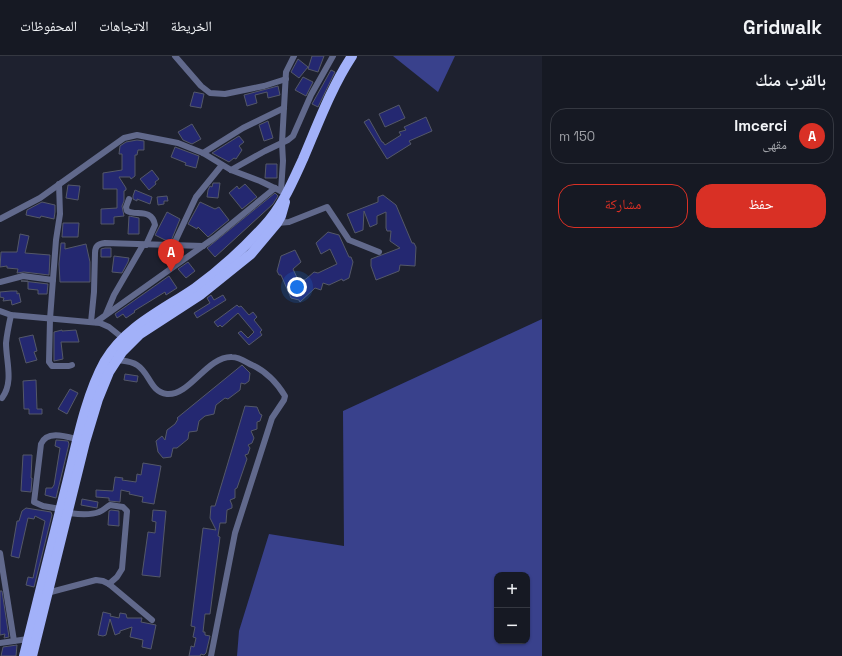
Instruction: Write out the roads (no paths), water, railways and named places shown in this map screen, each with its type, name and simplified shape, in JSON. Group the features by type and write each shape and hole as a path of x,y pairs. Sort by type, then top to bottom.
{"main road":[{"path":"82,441 86,411 98,375 107,359 151,316 195,288 245,247 265,225 350,58"},
{"path":"24,656 82,441 103,385 126,341 200,295 250,254 278,223 281,216 281,191"},
{"path":"32,656 64,511"}],"street":[{"path":"175,56 201,86 210,94 225,94 257,88 286,79"},
{"path":"94,322 281,191 284,161 282,143 286,72 294,56"},
{"path":"231,170 293,136 311,94 334,56"},
{"path":"203,153 243,128 284,108"},
{"path":"0,218 40,198 124,138 134,135 178,143 203,153 231,170 281,191"},
{"path":"173,246 196,197 222,165"},
{"path":"59,184 60,214 50,319 50,364 52,366 72,365"},
{"path":"105,315 114,296 145,245 155,225 155,222 143,212 132,213 127,211 126,208 129,199"},
{"path":"278,223 289,222 327,207 349,240 379,252"},
{"path":"94,322 95,248 100,244 203,246"},
{"path":"0,282 23,276 54,280"},
{"path":"0,311 11,315 94,322 109,327 126,341"},
{"path":"2,398 9,384 6,344 7,331 11,315"},
{"path":"117,360 137,365 142,369 156,389 162,393 169,394 181,389 214,363 228,357 234,357 262,370 284,396 284,400 272,418 235,533 211,656"},
{"path":"82,441 51,435 44,439 41,444 34,502 43,506 77,514 99,512 110,505 123,507 127,511 122,569 117,577 109,584"},
{"path":"0,553 14,641"},
{"path":"47,593 96,580 103,581 109,584 152,620"},
{"path":"0,643 28,639"}],"place":[{"name":"Imcerci","path":"171,272"}]}
